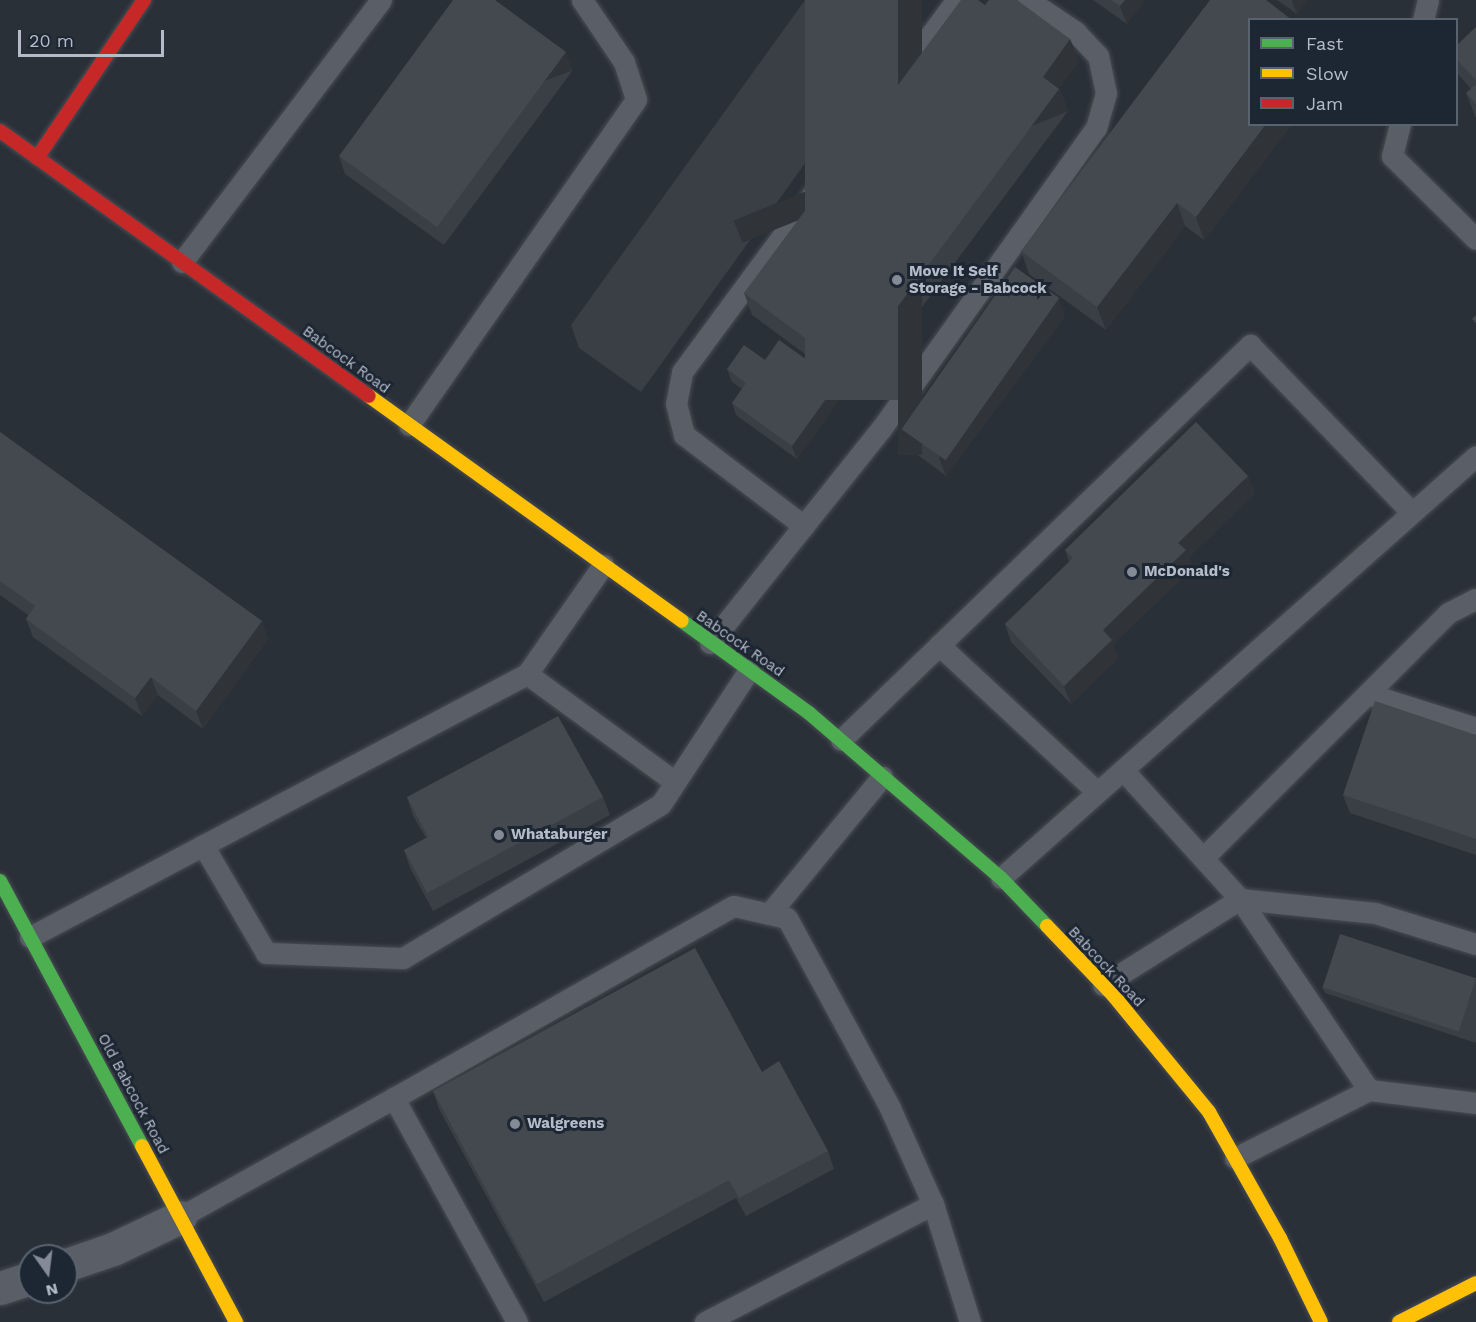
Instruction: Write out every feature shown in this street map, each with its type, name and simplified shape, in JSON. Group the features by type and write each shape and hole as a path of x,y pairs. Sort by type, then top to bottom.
{"main road":[{"path":"38,158 144,0"},
{"name":"Babcock Road","path":"0,131 749,670 841,740 1001,878 1103,985 1209,1113 1321,1322"},
{"name":"Old Babcock Road","path":"0,881 236,1322"},
{"path":"1399,1322 1476,1283"}],"street":[{"path":"78,1261 113,1249 180,1217"},
{"path":"0,1288 18,1282"}],"lane":[{"path":"182,262 381,0"},
{"path":"409,425 636,99 624,62 582,0"},
{"path":"804,526 684,435 676,404 682,372 956,0"},
{"path":"710,643 881,429 1096,128 1106,93 1098,56 1076,32 1028,0"},
{"path":"1424,18 1428,0"},
{"path":"1400,126 1392,156 1476,239"},
{"path":"841,740 1250,345 1412,513"},
{"path":"1001,878 1476,456"},
{"path":"30,937 526,674 603,565"},
{"path":"1203,858 1448,613 1476,599"},
{"path":"939,645 1097,792"},
{"path":"204,845 266,953 403,958 661,804 749,670"},
{"path":"526,674 675,782"},
{"path":"1368,694 1476,728"},
{"path":"1123,770 1240,899 1369,1090"},
{"path":"770,914 882,777"},
{"path":"1103,985 1240,899 1375,913 1476,944"},
{"path":"180,1217 734,906 787,918 890,1108 933,1204 969,1322"},
{"path":"1235,1158 1369,1090 1476,1103"},
{"path":"394,1098 517,1322"},
{"path":"705,1322 933,1204"}],"building":[{"path":"453,0 495,0 566,52 437,227 339,156"},
{"path":"805,0 898,0 898,400 805,400"},
{"path":"961,0 978,0 985,5 989,0 1017,0 1070,39 1043,77 1059,89 850,371 744,293"},
{"path":"1111,0 1125,0 1120,6"},
{"path":"1210,0 1266,0 1289,18 1248,18 1248,126 1264,126 1196,217 1177,203 1097,307 1021,251"},
{"path":"1476,27 1476,80 1458,61 1458,44"},
{"path":"1476,84 1476,104 1466,93"},
{"path":"1015,267 1059,298 946,460 901,429"},
{"path":"779,340 838,382 792,446 732,403 746,383 727,369 744,345 765,360"},
{"name":"McDonald's","path":"1196,422 1248,476 1178,543 1186,550 1103,630 1112,640 1064,686 1005,624 1073,558 1065,550"},
{"path":"0,432 262,621 196,711 151,677 135,698 26,619 35,606 0,581"},
{"path":"1375,701 1476,735 1476,839 1343,795"},
{"name":"Whataburger","path":"558,716 603,797 427,893 404,850 428,837 407,797"},
{"path":"1340,934 1476,978 1459,1031 1323,987"},
{"name":"Walgreens","path":"695,948 762,1072 779,1061 828,1151 739,1198 729,1180 537,1284 433,1091"}],"traffic: fast":[{"path":"682,621 809,713 1001,878 1047,926"},
{"path":"0,881 142,1146"}],"traffic: slow":[{"path":"369,396 682,621"},
{"path":"1047,926 1113,995 1209,1112 1280,1238 1321,1322"},
{"path":"142,1146 236,1322"},
{"path":"1399,1322 1476,1283"}],"traffic: jam":[{"path":"37,158 144,0"},
{"path":"0,131 369,396"}],"place":[{"name":"Move It Self Storage - Babcock","path":"897,280"},
{"name":"McDonald's","path":"1132,572"},
{"name":"Whataburger","path":"499,835"},
{"name":"Walgreens","path":"515,1124"}]}
